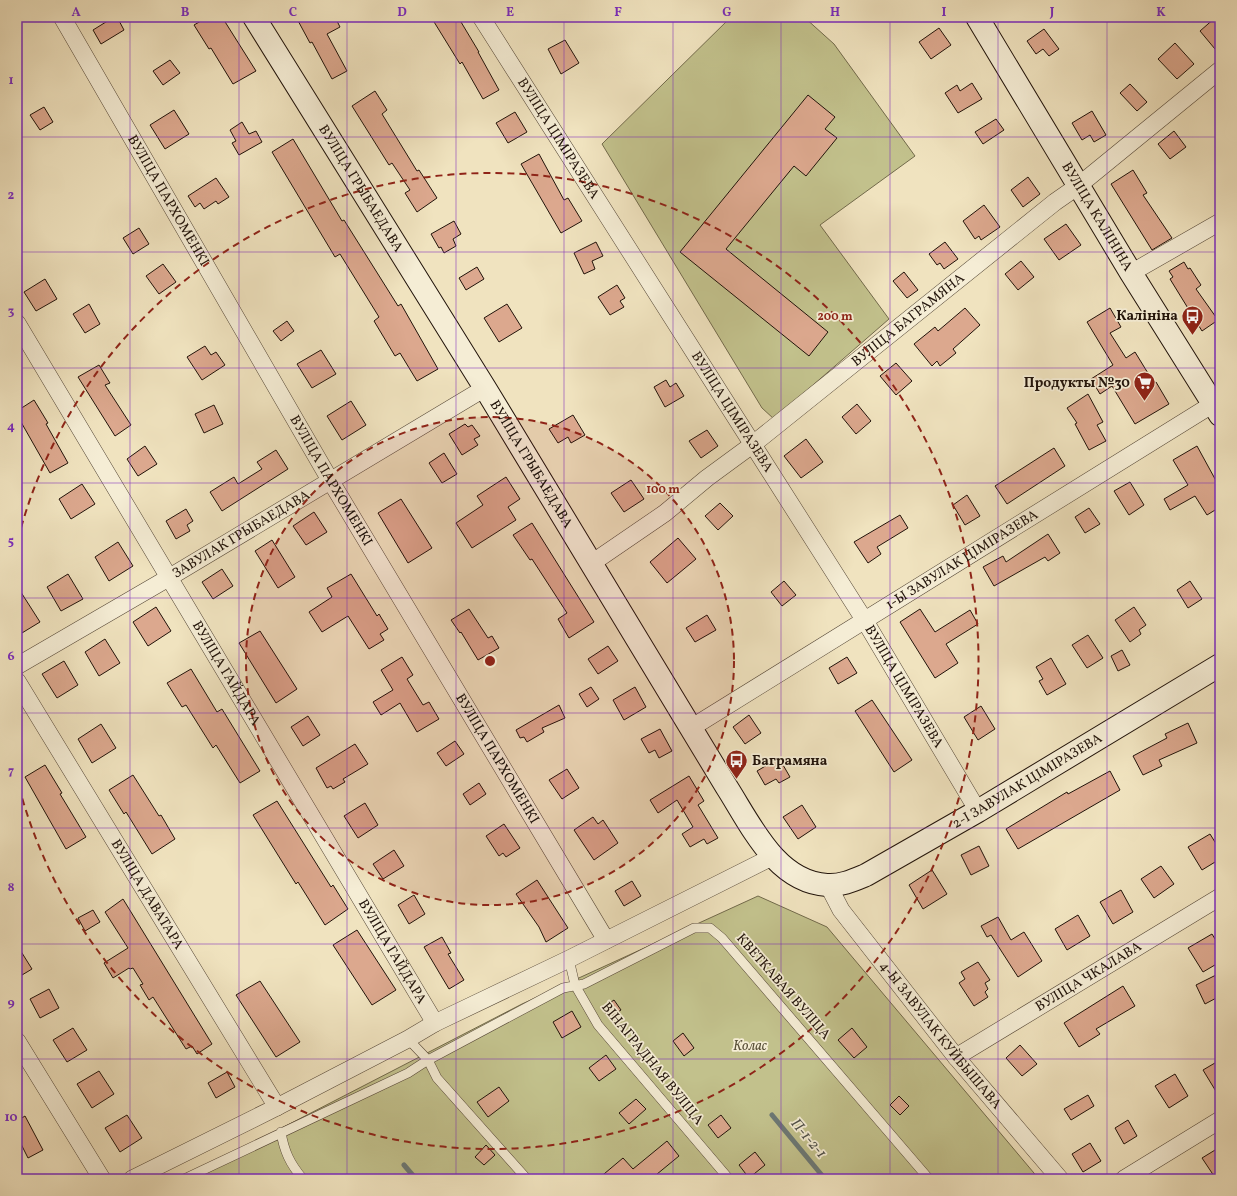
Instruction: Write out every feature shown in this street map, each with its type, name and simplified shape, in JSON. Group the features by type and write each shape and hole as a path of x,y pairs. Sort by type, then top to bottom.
{"street":[{"name":"ВУЛІЦА ПАРХОМЕНКІ","path":"62,17 330,480 606,940"},
{"name":"ВУЛІЦА ГРЫБАЕДАВА","path":"254,17 485,388 756,834 788,870 808,881 828,885"},
{"name":"ВУЛІЦА ЦІМІРАЗЕВА","path":"481,17 865,621 978,811"},
{"name":"ВУЛІЦА КАЛІНІНА","path":"977,17 1078,186 1217,410"},
{"name":"ВУЛІЦА БАГРАМЯНА","path":"592,563 665,513 1055,202 1078,186 1220,70"},
{"path":"1132,274 1220,222"},
{"name":"ВУЛІЦА ГАЙДАРА","path":"17,323 435,1023"},
{"name":"ЗАВУЛАК ГРЫБАЕДАВА","path":"17,666 170,577 485,388"},
{"name":"1-Ы ЗАВУЛАК ЦІМІРАЗЕВА","path":"691,728 865,621 1217,410"},
{"name":"2-І ЗАВУЛАК ЦІМІРАЗЕВА","path":"828,885 847,882 866,875 978,811 1220,665"},
{"name":"ВУЛІЦА ДАВАТАРА","path":"17,682 277,1107"},
{"path":"132,1179 277,1107 408,1039 435,1023 569,959 774,856"},
{"name":"4-Ы ЗАВУЛАК КУЙБЫШАВА","path":"828,885 841,910 956,1057 1060,1179"},
{"name":"ВУЛІЦА ЧКАЛАВА","path":"956,1057 1220,897"},
{"path":"17,1041 102,1179"},
{"path":"1124,1179 1220,1120"}],"lane":[{"name":"КВЕТКАВАЯ ВУЛІЦА","path":"184,1179 408,1073 428,1060 550,994 563,988 584,984 694,928 710,928 722,938 930,1179"},
{"name":"ВІНАГРАДНАЯ ВУЛІЦА","path":"569,959 575,985 598,1025 729,1179"},
{"path":"408,1039 428,1060 437,1078 526,1179"},
{"path":"281,1132 284,1149 292,1166 303,1179"}],"green space":[{"path":"731,17 804,17 834,44 915,156 820,225 889,319 774,419 762,408 602,144"},
{"name":"Колас","path":"758,896 827,927 1039,1179 183,1179 522,1004"}],"building":[{"path":"114,17 117,17 124,30 101,44 93,30"},
{"path":"208,17 222,17 256,71 233,84 211,48 209,49 194,25"},
{"path":"296,17 335,17 340,27 327,34 347,71 332,79 312,42 310,43"},
{"path":"431,17 458,17 499,90 483,99 462,62 460,64"},
{"path":"1216,17 1220,17 1220,55 1200,31"},
{"path":"939,28 951,45 931,59 919,42"},
{"path":"1044,29 1059,49 1049,56 1043,49 1036,54 1027,41"},
{"path":"565,40 579,63 561,74 548,49"},
{"path":"1175,43 1194,64 1177,79 1158,59"},
{"path":"170,60 180,73 163,85 153,71"},
{"path":"972,83 982,99 958,113 945,93 957,85 960,91"},
{"path":"1130,84 1147,102 1137,111 1120,93"},
{"path":"375,91 387,110 382,114 417,171 419,170 437,198 417,212 405,193 410,190 392,163 389,165 352,106"},
{"path":"808,95 835,117 825,129 837,138 806,176 794,166 726,249 828,332 809,356 680,252"},
{"path":"44,107 53,122 40,130 30,115"},
{"path":"174,110 189,134 165,149 150,125"},
{"path":"1092,111 1106,135 1094,142 1090,135 1082,140 1072,123"},
{"path":"515,112 527,132 508,143 496,123"},
{"path":"996,119 1004,130 983,144 975,132"},
{"path":"242,122 249,134 256,131 262,142 239,155 232,143 236,141 230,130"},
{"path":"1174,131 1186,147 1170,159 1158,144"},
{"path":"293,139 342,221 344,220 398,306 401,304 438,369 417,381 400,353 395,356 374,321 379,317 340,254 335,257 272,152"},
{"path":"539,154 564,200 568,198 582,221 561,233 521,164"},
{"path":"1133,170 1147,193 1143,195 1172,238 1152,250 1111,184"},
{"path":"1028,177 1040,194 1023,207 1011,190"},
{"path":"216,178 229,197 218,204 216,201 204,209 200,203 195,207 188,196"},
{"path":"984,205 1000,227 981,240 979,236 975,239 963,221"},
{"path":"454,221 461,234 453,239 456,246 444,253 441,247 439,248 431,234"},
{"path":"1066,224 1081,245 1059,260 1044,239"},
{"path":"139,228 149,244 133,254 123,238"},
{"path":"596,242 603,256 592,261 595,269 584,274 574,253"},
{"path":"945,242 958,259 944,269 940,263 937,265 929,254"},
{"path":"1021,261 1034,277 1018,290 1005,274"},
{"path":"1184,262 1188,269 1190,268 1201,285 1196,289 1218,320 1202,331 1170,279 1173,277 1169,271"},
{"path":"163,264 176,282 159,294 146,276"},
{"path":"477,267 484,279 466,290 459,278"},
{"path":"904,272 918,290 907,298 893,281"},
{"path":"45,279 57,299 36,311 24,292"},
{"path":"617,285 625,298 620,301 624,307 610,315 598,297"},
{"path":"89,304 100,324 85,333 73,314"},
{"path":"507,304 522,328 499,342 484,318"},
{"path":"965,308 980,325 953,349 956,353 940,366 937,361 932,366 914,344 935,327 938,331"},
{"path":"1110,308 1121,327 1110,333 1126,358 1135,352 1169,404 1135,424 1112,386 1100,394 1091,379 1113,365 1087,322"},
{"path":"287,321 294,331 281,341 273,331"},
{"path":"205,346 211,355 216,352 225,365 202,380 187,357"},
{"path":"321,350 336,374 312,388 297,364"},
{"path":"896,363 912,381 896,395 880,376"},
{"path":"99,365 110,383 105,385 131,425 115,436 78,377"},
{"path":"666,380 670,387 676,383 684,396 665,407 654,387"},
{"path":"1088,394 1103,422 1097,425 1106,441 1089,450 1075,424 1077,423 1067,408"},
{"path":"34,400 48,423 46,424 68,463 50,473 17,415 17,411"},
{"path":"351,401 366,425 342,440 327,416"},
{"path":"857,404 871,421 856,434 842,417"},
{"path":"214,405 223,424 204,433 195,414"},
{"path":"573,415 585,435 571,443 568,437 558,443 549,429"},
{"path":"465,424 468,427 472,425 480,436 474,439 478,445 462,455 449,434"},
{"path":"707,430 718,446 701,458 689,441"},
{"path":"806,439 823,462 801,478 784,456"},
{"path":"145,446 157,464 138,476 127,459"},
{"path":"1197,446 1220,488 1220,507 1207,515 1195,496 1170,510 1164,499 1188,485 1173,460"},
{"path":"1054,448 1065,466 1007,504 995,486"},
{"path":"276,450 288,469 222,511 210,492 234,477 238,484 262,469 257,462"},
{"path":"444,453 457,474 442,483 429,463"},
{"path":"506,477 520,499 508,507 516,520 472,548 456,523 483,505 477,496"},
{"path":"631,480 644,499 624,512 611,493"},
{"path":"1130,482 1144,505 1129,515 1114,491"},
{"path":"82,484 95,504 71,519 59,499"},
{"path":"967,495 980,516 965,525 953,505"},
{"path":"401,499 432,548 408,563 378,513"},
{"path":"720,503 733,516 718,530 705,516"},
{"path":"1089,508 1100,524 1085,533 1075,517"},
{"path":"186,509 193,521 187,525 190,531 176,539 166,521"},
{"path":"314,512 327,532 306,545 293,526"},
{"path":"900,515 908,528 877,547 881,554 868,563 854,542"},
{"path":"532,523 594,622 569,638 558,619 567,613 532,559 530,560 513,535"},
{"path":"1048,534 1060,553 1048,561 1045,557 994,586 983,567 1003,556 1006,562"},
{"path":"678,538 696,559 667,583 650,562"},
{"path":"272,540 295,577 278,588 255,551"},
{"path":"118,542 133,566 109,581 95,557"},
{"path":"222,569 233,586 213,599 202,582"},
{"path":"68,574 83,599 61,611 47,587"},
{"path":"351,574 377,616 379,614 388,629 380,634 384,640 369,649 348,616 322,632 309,612 332,597 327,588"},
{"path":"784,581 796,595 782,606 771,592"},
{"path":"1190,581 1202,599 1188,608 1177,590"},
{"path":"17,586 40,622 17,636"},
{"path":"156,607 171,631 148,646 133,622"},
{"path":"1134,607 1146,625 1139,630 1141,634 1130,642 1115,620"},
{"path":"469,609 488,638 492,636 499,648 478,660 461,632 460,633 451,620"},
{"path":"920,609 935,632 970,610 978,624 946,644 958,663 935,678 900,622"},
{"path":"707,615 716,630 695,642 686,628"},
{"path":"260,631 297,689 276,703 239,643"},
{"path":"1088,635 1103,658 1087,668 1072,645"},
{"path":"105,639 120,663 99,676 85,652"},
{"path":"608,646 618,661 598,674 588,659"},
{"path":"1122,650 1130,665 1118,671 1111,656"},
{"path":"402,657 413,675 407,679 423,705 429,702 439,719 417,732 400,703 381,715 373,702 393,690 381,670"},
{"path":"847,657 857,673 838,684 829,668"},
{"path":"1051,658 1066,684 1047,695 1039,681 1043,679 1036,667"},
{"path":"64,661 78,685 57,698 42,674"},
{"path":"191,669 217,712 222,709 260,771 240,783 216,745 213,748 186,705 182,707 167,683"},
{"path":"591,687 599,699 587,707 579,694"},
{"path":"635,687 646,707 624,720 613,700"},
{"path":"872,700 912,760 894,772 855,711"},
{"path":"559,705 565,718 542,728 544,732 527,742 524,737 520,738 516,730"},
{"path":"981,706 995,729 978,740 964,717"},
{"path":"749,715 761,733 745,744 733,727"},
{"path":"308,716 320,735 303,746 291,727"},
{"path":"1188,723 1197,743 1159,760 1162,766 1143,775 1133,756 1167,738 1165,734"},
{"path":"101,724 116,748 92,763 78,739"},
{"path":"660,729 672,751 659,758 655,750 649,753 641,739"},
{"path":"455,741 464,754 446,766 437,753"},
{"path":"355,744 368,764 343,779 345,782 333,789 331,786 327,788 316,768"},
{"path":"779,758 790,777 779,783 776,779 765,785 757,771"},
{"path":"45,765 62,793 60,794 86,837 66,849 25,777"},
{"path":"567,769 579,788 562,799 549,780"},
{"path":"1110,771 1120,790 1018,849 1006,829 1067,792 1068,794"},
{"path":"133,775 159,816 161,815 175,839 152,854 126,812 124,814 109,790"},
{"path":"689,776 704,801 698,805 718,838 707,844 704,839 690,847 682,834 693,827 677,800 658,813 650,800"},
{"path":"479,783 486,794 470,805 463,794"},
{"path":"277,801 331,887 333,885 348,909 325,925 298,882 296,884 253,815"},
{"path":"365,803 378,825 358,838 344,816"},
{"path":"802,805 816,827 798,839 783,817"},
{"path":"593,817 598,824 603,820 618,843 594,860 574,830"},
{"path":"504,824 520,848 506,857 503,853 499,856 486,836"},
{"path":"1210,834 1220,850 1220,859 1202,870 1188,847"},
{"path":"979,846 989,866 971,875 961,855"},
{"path":"394,850 404,866 383,879 373,864"},
{"path":"1161,866 1174,884 1154,898 1141,879"},
{"path":"932,870 947,894 923,909 909,885"},
{"path":"537,880 568,928 546,942 539,927 516,894"},
{"path":"632,881 641,896 624,906 615,891"},
{"path":"1121,890 1133,912 1113,924 1100,902"},
{"path":"414,895 425,914 409,924 398,905"},
{"path":"123,899 212,1044 197,1054 192,1046 186,1049 153,997 149,1000 140,985 143,984 133,968 129,968 113,978 104,963 128,948 105,912"},
{"path":"93,910 100,922 85,931 78,918"},
{"path":"1078,915 1090,936 1067,950 1055,929"},
{"path":"998,917 1011,940 1024,932 1042,961 1018,977 991,935 987,937 981,926"},
{"path":"357,930 396,990 372,1005 333,945"},
{"path":"1212,934 1220,947 1220,962 1203,972 1188,948"},
{"path":"442,937 451,953 448,954 464,980 449,989 424,947"},
{"path":"17,945 32,969 17,978"},
{"path":"978,962 990,980 985,983 988,989 985,992 988,997 974,1006 959,983 965,979 961,972"},
{"path":"1216,975 1220,984 1220,996 1205,1004 1196,985"},
{"path":"260,981 300,1042 276,1057 236,995"},
{"path":"1123,986 1135,1006 1096,1029 1100,1034 1079,1047 1064,1023"},
{"path":"49,989 59,1008 40,1018 30,999"},
{"path":"614,1000 621,1010 609,1018 602,1008"},
{"path":"572,1011 581,1027 562,1038 553,1022"},
{"path":"73,1028 87,1050 67,1062 53,1040"},
{"path":"852,1028 867,1047 854,1058 838,1040"},
{"path":"683,1033 694,1048 684,1056 673,1041"},
{"path":"1020,1045 1037,1064 1022,1076 1006,1058"},
{"path":"606,1055 616,1069 599,1081 589,1068"},
{"path":"1220,1060 1220,1098 1203,1070"},
{"path":"99,1071 114,1094 92,1108 77,1084"},
{"path":"227,1072 235,1087 216,1098 208,1083"},
{"path":"1175,1074 1188,1096 1169,1108 1155,1086"},
{"path":"499,1087 509,1101 488,1117 477,1102"},
{"path":"1088,1095 1094,1106 1071,1120 1064,1109"},
{"path":"899,1096 909,1106 900,1115 890,1105"},
{"path":"636,1099 646,1109 629,1124 619,1113"},
{"path":"127,1115 142,1138 120,1152 105,1128"},
{"path":"721,1115 731,1128 718,1138 708,1125"},
{"path":"25,1116 43,1150 28,1158 17,1136 17,1121"},
{"path":"1128,1120 1137,1136 1124,1144 1115,1128"},
{"path":"667,1141 679,1156 651,1179 598,1179 623,1158 633,1169"},
{"path":"1090,1143 1101,1161 1083,1172 1072,1154"},
{"path":"486,1145 495,1155 484,1165 475,1157"},
{"path":"1220,1147 1220,1179 1216,1179 1202,1158"},
{"path":"755,1152 765,1165 749,1178 739,1165"}],"waterway":[{"name":"П-1-2-1","path":"772,1115 825,1179"},
{"path":"404,1165 416,1179"}],"place":[{"name":"Калініна","path":"1193,336"},
{"name":"Продукты №30","path":"1145,402"},
{"name":"Баграмяна","path":"736,780"}]}
